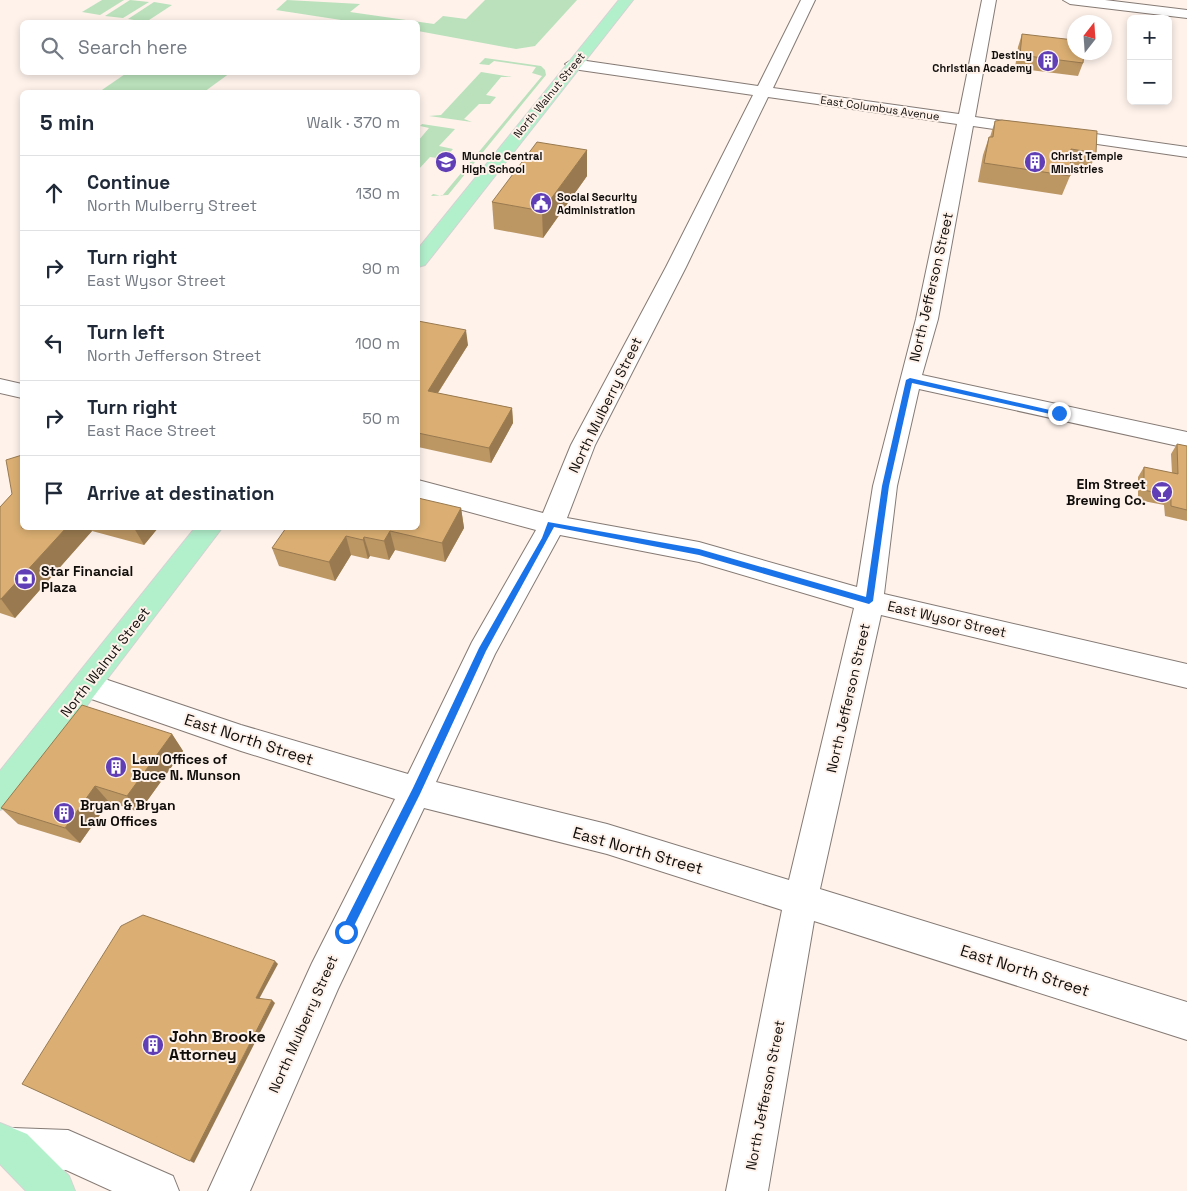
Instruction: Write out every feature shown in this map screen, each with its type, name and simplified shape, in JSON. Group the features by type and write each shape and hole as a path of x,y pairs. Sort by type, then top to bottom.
{"main road":[{"name":"North Walnut Street","path":"420,258 573,64 626,0"},
{"name":"North Walnut Street","path":"0,795 207,530"},
{"path":"6,1146 54,1191"}],"street":[{"name":"North Mulberry Street","path":"229,1191 324,976 416,791 482,650 546,538 583,445 764,91 808,0"},
{"name":"North Jefferson Street","path":"747,1191 801,899 869,601 885,486 910,380 927,319 989,0"},
{"path":"1070,0 1187,14"},
{"name":"East Columbus Avenue","path":"573,64 1187,152"},
{"path":"910,380 1187,440"},
{"path":"0,386 20,391"},
{"name":"East Wysor Street","path":"420,490 551,524 699,552 869,601 1187,676"},
{"name":"East North Street","path":"87,685 241,738 416,791 607,839 1187,1021"},
{"path":"6,1146 68,1150 158,1191"}],"green space":[{"path":"102,0 124,0 100,15 82,12"},
{"path":"130,0 149,2 123,18 105,16"},
{"path":"287,0 360,4 350,12 406,20 341,20 276,10"},
{"path":"485,0 577,0 535,46 516,49 420,31 420,22 434,24 443,16 466,19"},
{"path":"154,2 172,5 149,20 128,19"},
{"path":"485,58 541,66 545,70 546,75 448,195 443,195 542,76 532,73 536,67 494,61 489,65 479,64"},
{"path":"481,72 512,77 501,77 486,95 496,97 490,104 479,104 464,119 472,122 429,116 441,115"},
{"path":"124,75 227,75 207,90 102,90"},
{"path":"422,124 455,129 439,146 453,149 444,159 430,157 420,168 420,139 429,128 420,126"}],"building":[{"path":"1022,34 1067,39 1067,60 1083,60 1083,63 1020,55"},
{"path":"1002,120 1097,131 1096,153 1071,149 1070,176 984,163 989,137 993,137 995,121"},
{"path":"537,142 587,150 542,211 492,202"},
{"path":"420,321 466,330 428,391 512,408 489,448 420,433"},
{"path":"1177,444 1187,446 1187,510 1171,506 1171,496 1144,490 1144,467 1178,474"},
{"path":"20,456 20,530 64,530 0,599 0,507 12,494 6,460"},
{"path":"420,498 461,508 442,543 390,531 384,541 364,537 363,540 346,536 329,562 272,548 285,530 420,530"},
{"path":"82,705 172,734 127,796 95,786 65,828 1,808"},
{"name":"John Brooke Attorney","path":"143,915 275,961 256,998 272,1000 190,1161 22,1084 121,926"}],"place":[{"name":"Destiny Christian Academy","path":"1048,61"},
{"name":"Muncie Central High School","path":"446,162"},
{"name":"Christ Temple Ministries","path":"1035,162"},
{"name":"Social Security Administration","path":"541,203"},
{"name":"Elm Street Brewing Co.","path":"1162,492"},
{"name":"Star Financial Plaza","path":"25,579"},
{"name":"Law Offices of Buce N. Munson","path":"116,767"},
{"name":"Bryan & Bryan Law Offices","path":"64,813"},
{"name":"John Brooke Attorney","path":"153,1045"}],"route":[{"path":"346,932 416,791 482,650 546,538 551,524 699,552 869,601 885,486 910,380 1059,413"}]}
